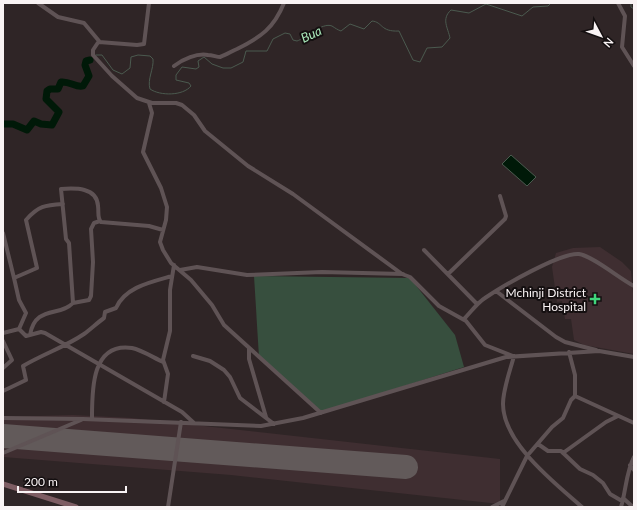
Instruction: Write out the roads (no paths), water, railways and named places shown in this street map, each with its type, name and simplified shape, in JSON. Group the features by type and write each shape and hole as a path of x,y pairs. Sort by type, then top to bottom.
{"street":[{"path":"38,3 58,17 84,23 99,42 137,45 144,44 149,3"},
{"path":"174,66 180,61 204,54 219,57 251,43 262,35 275,22 284,3"},
{"path":"618,3 625,16 622,47 634,66"},
{"path":"99,42 93,50 93,55 125,88 137,98 149,103 176,103 182,105 194,115 205,131 248,166 293,194 403,274 410,277 439,306 464,320 485,345 514,356"},
{"path":"149,103 152,114 143,152 161,188 166,207 166,220 161,246 168,259 190,280 212,305 224,326 321,413"},
{"path":"73,303 69,243 66,239 61,189 84,189 98,202 100,220"},
{"path":"448,274 505,219 506,216 500,196"},
{"path":"14,278 37,268 26,220 34,211 45,205 62,204"},
{"path":"30,335 32,325 42,315 73,303 90,299 93,262 91,229 94,223 100,220 149,226 163,230"},
{"path":"3,232 19,300 26,313 19,329"},
{"path":"424,250 477,304"},
{"path":"464,320 477,304 496,291 553,261 570,254 580,254 589,258 634,286"},
{"path":"164,402 168,374 163,362 170,331 172,276 174,265"},
{"path":"180,270 197,266 247,275 322,272 403,274"},
{"path":"3,391 26,380 23,366 53,352 62,344 84,334 104,317 105,312 116,308 119,300 148,283 172,276"},
{"path":"496,291 556,337 565,342 599,351 634,357"},
{"path":"3,333 19,329"},
{"path":"19,329 24,335 44,333 182,412 194,423"},
{"path":"3,341 12,360 3,368"},
{"path":"92,419 92,391 98,365 104,356 116,347 132,348 163,362"},
{"path":"249,348 249,359 267,417"},
{"path":"3,418 92,419 252,426 274,424 321,413 471,366 514,356 599,351"},
{"path":"569,352 575,375 576,396"},
{"path":"193,356 210,361 224,370 230,376 240,398 267,417 274,424"},
{"path":"514,356 503,403 510,429 527,456 582,507"},
{"path":"576,396 634,423"},
{"path":"502,507 527,456 552,427 563,418 571,400 576,396"},
{"path":"563,453 606,422 618,416"},
{"path":"3,453 83,419"},
{"path":"168,507 181,422"},
{"path":"538,444 548,451 560,451 580,469 593,475 603,483 610,494 633,507"},
{"path":"620,507 623,500 630,465 634,457"},
{"path":"630,465 634,470"},
{"path":"3,484 76,507"},
{"path":"492,507 504,501"}],"waterway":[{"name":"Bua","path":"96,55 102,55 113,70 122,74 130,68 131,57 138,55 150,56 153,59 149,82 150,89 160,93 171,94 183,92 191,86 189,83 176,80 176,75 182,67 196,69 199,67 198,61 204,57 212,64 223,68 231,68 243,62 246,51 267,51 273,39 285,33 290,34 293,40 297,41 324,26 332,26 341,31 350,24 364,29 372,21 378,23 385,29 399,31 413,60 420,62 427,48 442,47 450,38 446,17 451,10 469,13 486,4 522,16 533,7 548,6 551,3"},
{"name":"Bua","path":"631,3 631,7 634,9"},
{"name":"Bua","path":"3,124 13,124 27,130 34,121 41,124 52,125 59,112 46,99 47,91 50,89 58,89 61,82 83,86 89,76 85,65 86,61 90,60"}],"place":[{"name":"Mchinji District Hospital","path":"595,299"}]}
